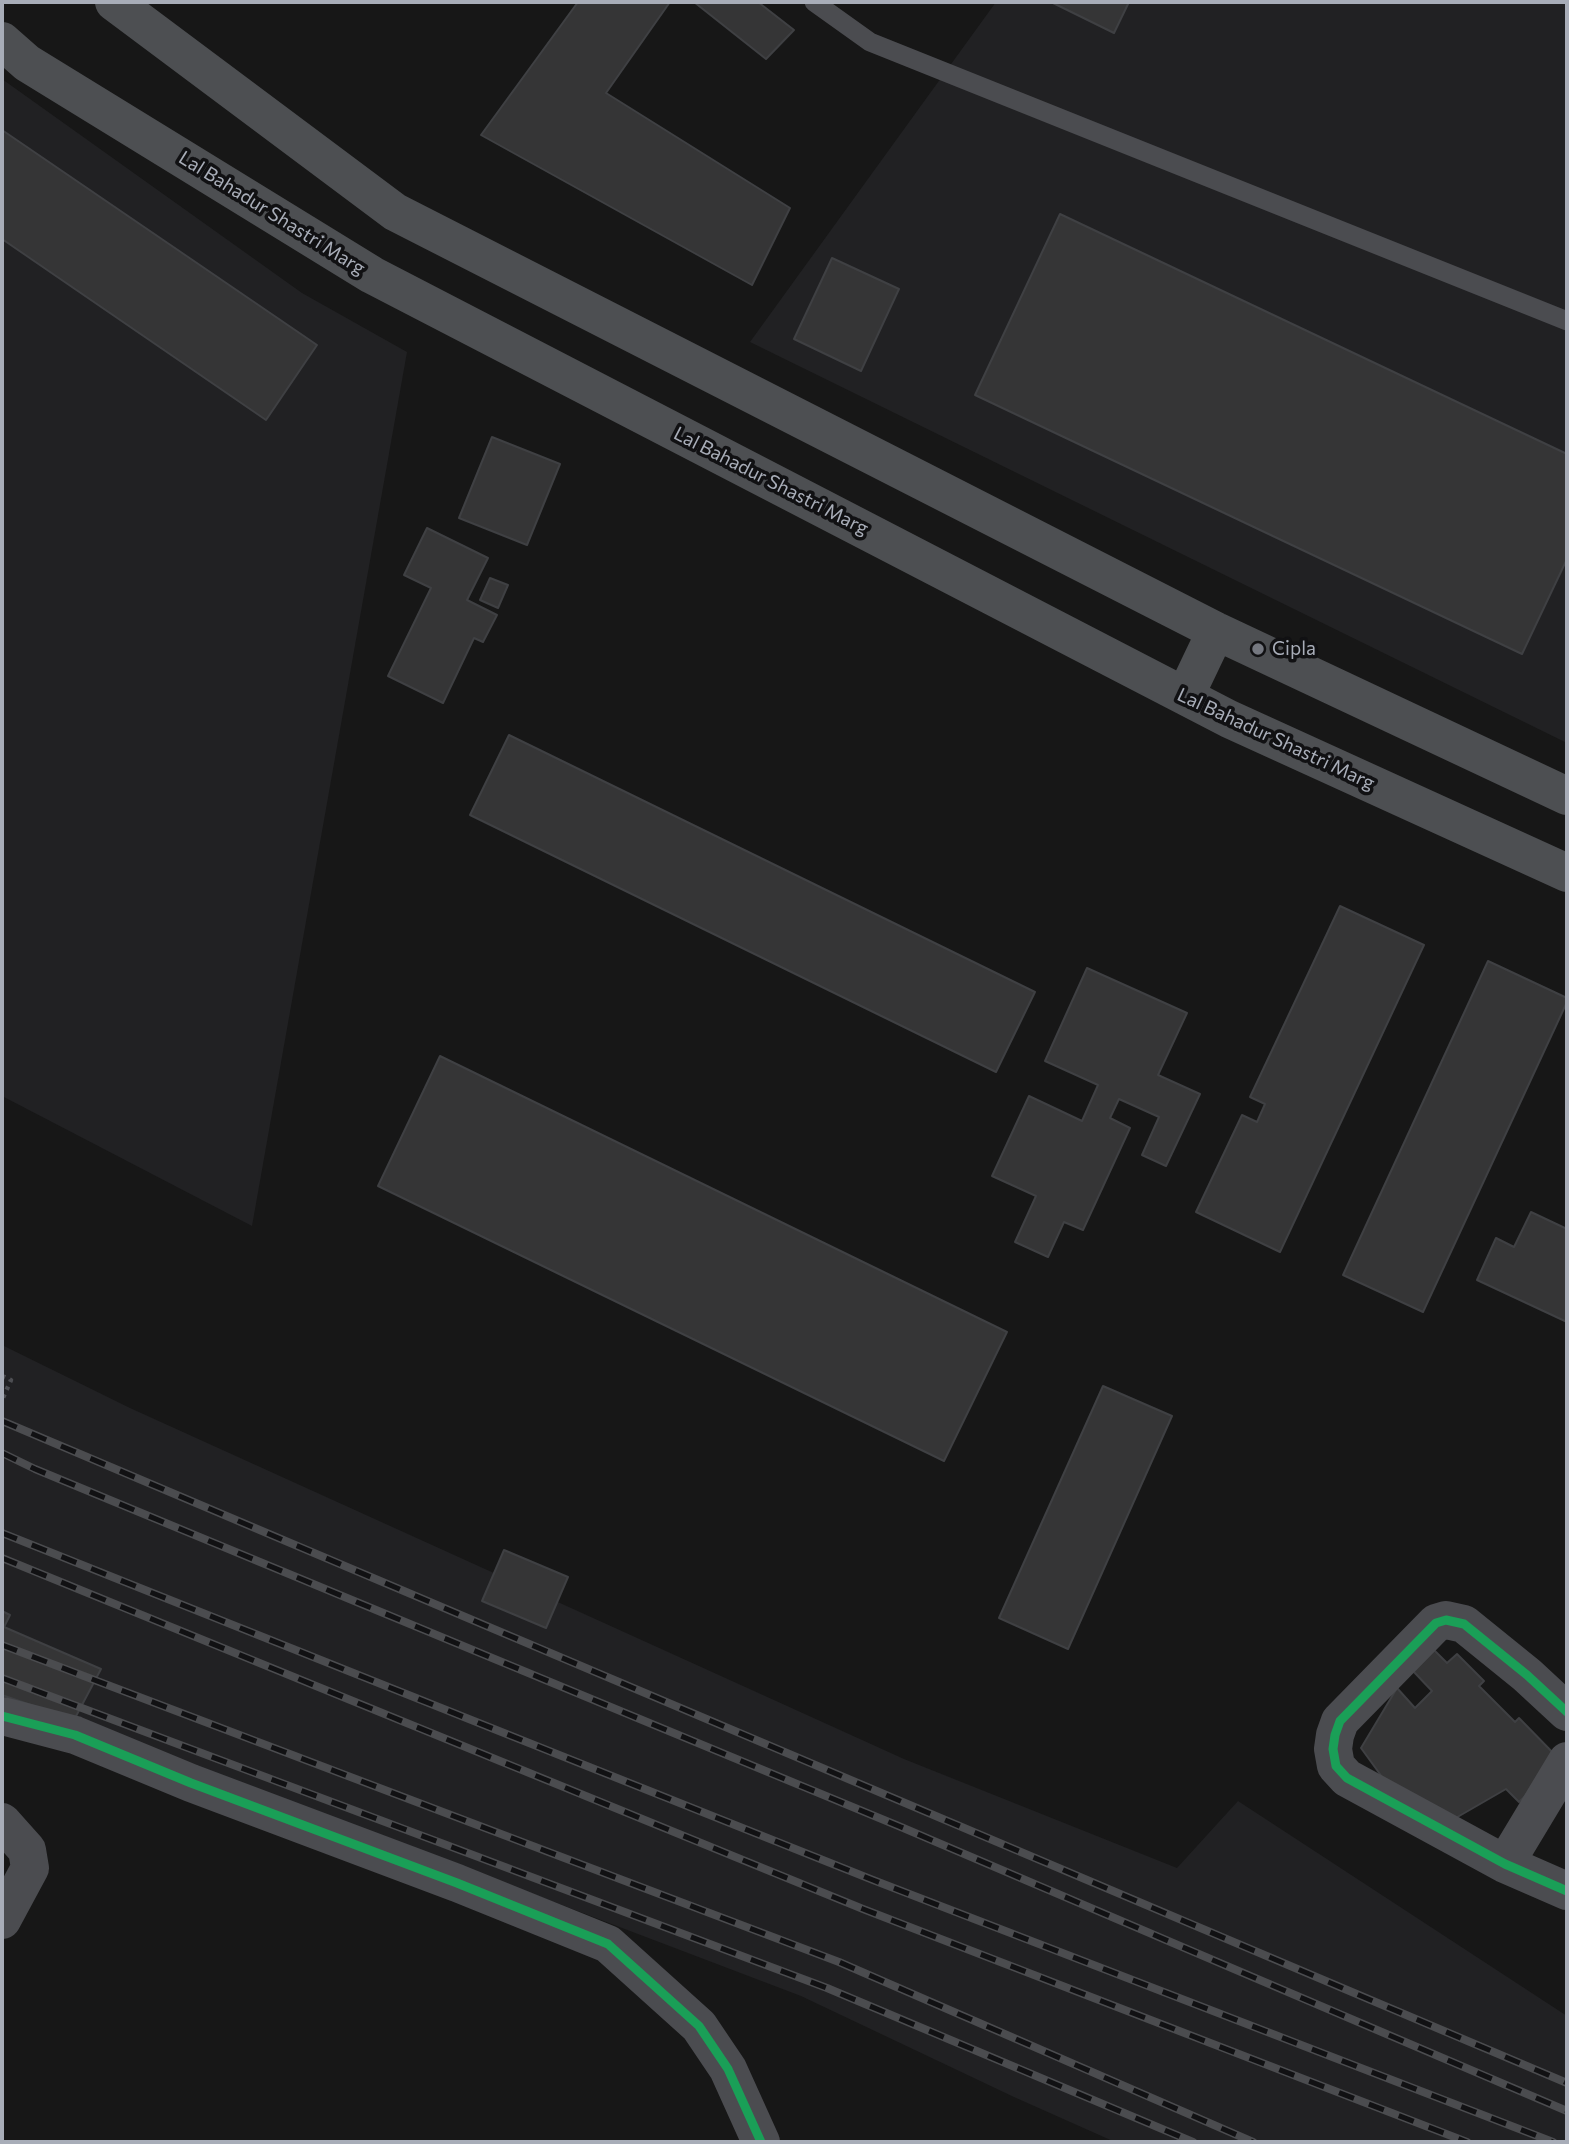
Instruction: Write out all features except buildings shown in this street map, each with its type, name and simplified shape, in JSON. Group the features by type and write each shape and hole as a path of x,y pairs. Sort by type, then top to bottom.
{"main road":[{"path":"114,2 395,212 1216,631 1567,796"},
{"name":"Lal Bahadur Shastri Marg","path":"2,41 27,63 372,275 1228,719 1567,873"},
{"path":"1185,696 1216,631"}],"street":[{"path":"1567,1712 1527,1675 1464,1624 1446,1620 1436,1623 1340,1721 1333,1748 1336,1766 1347,1777 1505,1864 1567,1891"},
{"path":"2,1716 75,1735 191,1783 457,1883 608,1944 699,2026 728,2069 761,2142"},
{"path":"1505,1864 1567,1761"},
{"path":"2,1822 27,1850 30,1868 2,1920"}],"lane":[{"path":"814,2 870,42 1567,321"}],"path":[{"path":"2,1376 11,1380 2,1400"}],"shaded area":[{"path":"996,2 1567,2 1567,743 750,342"},
{"path":"2,79 302,293 407,352 252,1226 2,1096"},
{"path":"2,1345 130,1408 904,1759 1177,1868 1238,1801 1567,2016 1567,2142 1115,2142 801,1996 99,1729 2,1704"}],"railway":[{"path":"2,1421 1567,2083"},
{"path":"2,1453 901,1827 1567,2111"},
{"path":"2,1533 873,1880 1553,2142"},
{"path":"2,1558 863,1909 1467,2142"},
{"path":"2,1645 839,1962 1253,2142"},
{"path":"2,1678 827,1988 1193,2142"}],"cycle path":[{"path":"1567,1712 1527,1675 1464,1624 1446,1620 1436,1623 1340,1721 1333,1749 1336,1766 1347,1778 1505,1864 1567,1891"},
{"path":"2,1716 75,1735 191,1783 457,1883 608,1944 699,2026 728,2069 761,2142"}],"place":[{"name":"Cipla","path":"1258,649"}]}
